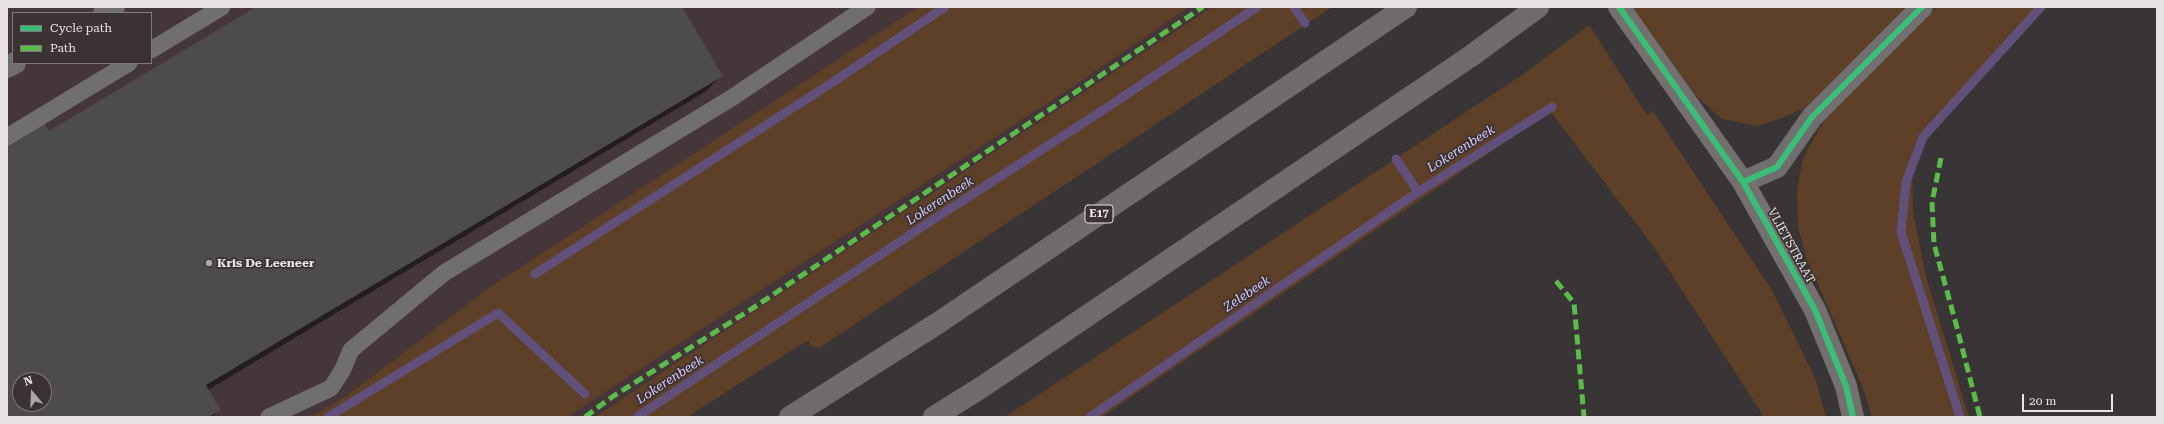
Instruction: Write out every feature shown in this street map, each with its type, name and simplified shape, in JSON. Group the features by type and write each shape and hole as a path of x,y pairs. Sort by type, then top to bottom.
{"highway":[{"name":"E17","path":"790,417 938,323 1406,7"},
{"path":"934,417 982,387 1464,60 1538,7"}],"street":[{"name":"VLIETSTRAAT","path":"1619,7 1743,182 1815,310 1846,386 1853,417"},
{"path":"1743,182 1777,167 1812,117 1922,7"}],"lane":[{"path":"152,49 222,7"},
{"path":"269,417 330,388 342,371 351,350 444,272 730,99 867,7"},
{"path":"7,137 127,64"}],"shaded area":[{"path":"7,7 1212,7 595,417 7,417"},
{"path":"918,7 1189,7 1072,87 567,417 311,417 348,395 489,288"},
{"path":"1212,7 1332,7 819,348 810,345 808,340 687,417 595,417"},
{"path":"1632,7 1908,7 1805,108 1782,118 1757,126 1722,119 1697,97"},
{"path":"1937,7 2038,7 1943,117 1912,161 1913,212 1926,277 1969,417 1872,417 1863,388 1806,257 1798,227 1797,190 1803,158 1824,121"},
{"path":"1589,25 1647,115 1653,111 1773,292 1815,378 1826,417 1764,417 1656,250 1550,111 1102,417 1005,417 1522,75"}],"building":[{"name":"Kris De Leeneer","path":"256,7 682,7 723,76 206,385 221,410 209,417 7,417 7,146 44,123 49,131"}],"waterway":[{"path":"535,274 830,84 945,7"},
{"name":"Lokerenbeek","path":"637,417 928,223 1108,107 1257,7"},
{"name":"Lokerenbeek","path":"1294,7 1305,23"},
{"path":"1960,417 1901,232 1906,182 1923,137 2041,7"},
{"name":"Zelebeek","path":"1090,417 1418,192 1552,107"},
{"name":"Lokerenbeek","path":"1396,159 1418,192"},
{"name":"Lokerenbeek","path":"328,417 498,313 585,394"}],"marked path":[{"path":"585,417 612,397 750,310 1203,7"},
{"path":"1941,158 1932,202 1934,244 1980,417"},
{"path":"1556,281 1574,303 1584,417"}],"cycle path":[{"path":"1619,7 1743,182 1815,310 1846,386 1853,417"},
{"path":"1743,182 1777,167 1812,117 1922,7"}],"place":[{"name":"Kris De Leeneer","path":"209,263"}]}
